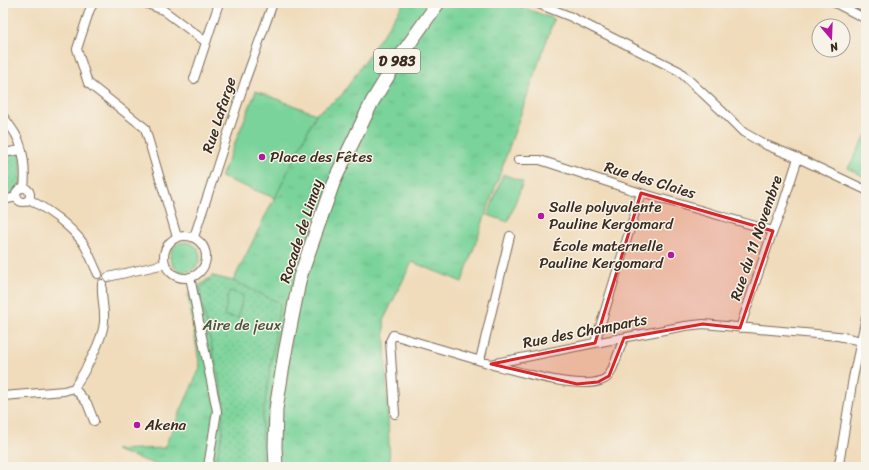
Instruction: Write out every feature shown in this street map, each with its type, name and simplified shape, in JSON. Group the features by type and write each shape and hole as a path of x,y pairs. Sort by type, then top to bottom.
{"main road":[{"name":"Rocade de Limay","path":"273,467 276,409 285,352 300,277 333,183 372,102 397,62 438,3"},
{"name":"Rocade de Limay","path":"275,447 276,467"}],"street":[{"path":"94,3 90,9 77,49 88,83 145,128 177,237"},
{"path":"145,3 163,10 206,42"},
{"path":"194,79 219,3"},
{"name":"Rue Lafarge","path":"194,237 245,81 274,3"},
{"path":"536,3 568,16 679,71 743,132 766,145 798,158 866,190"},
{"path":"835,3 866,19"},
{"path":"3,116 16,135 21,150 25,178 24,188"},
{"path":"3,153 21,150"},
{"name":"Rue du 11 Novembre","path":"740,328 798,158"},
{"name":"Rue des Claies","path":"518,160 540,160 641,193 773,231"},
{"path":"24,188 18,191 17,197 21,202 26,202 29,199"},
{"path":"24,188 29,192 29,199"},
{"path":"595,343 641,193"},
{"path":"3,200 17,197"},
{"path":"29,199 42,206 72,230 83,243 98,274 96,277 97,280 102,284"},
{"path":"188,235 194,237 203,244 206,256 204,267 200,272 190,277 184,278 172,274 165,264 164,251 172,240 177,237 188,235"},
{"path":"480,360 510,236"},
{"path":"108,277 165,264"},
{"path":"98,274 104,273 108,277"},
{"path":"102,284 107,282 108,277"},
{"path":"190,277 217,411 208,467"},
{"path":"3,396 64,391 74,388 86,369 101,334 104,322 101,296 102,284"},
{"path":"838,467 863,342 866,317"},
{"name":"Rue des Champarts","path":"490,364 684,326 703,324 838,336 863,342"},
{"path":"395,414 390,341 393,335 490,364 536,376 577,384 598,382 609,376 624,338"},
{"path":"74,388 87,403 94,421"}],"highlighted area":[{"path":"641,193 773,231 740,328 703,324 624,338 609,376 598,382 577,384 491,364 595,343"}],"green space":[{"path":"404,3 511,3 554,19 462,282 412,262 384,319 390,467 163,467 115,450 164,448 200,368 188,294 212,276 233,281 316,114 341,96"},
{"name":"Place des Fêtes","path":"256,91 316,114 275,198 221,177"},
{"path":"866,135 866,178 848,168"},
{"path":"21,150 21,189 16,195 3,200 3,153"},
{"path":"503,174 523,182 508,222 488,215"},
{"path":"185,242 196,246 200,257 196,268 185,272 174,268 170,257 174,246"},
{"name":"Aire de jeux","path":"212,276 233,281 280,303 262,422 261,467 215,467 223,430 222,391 201,300 200,289"},
{"path":"229,291 243,295 238,318 224,316"}],"place":[{"name":"Place des Fêtes","path":"262,157"},
{"name":"Salle polyvalente Pauline Kergomard","path":"541,216"},
{"name":"École maternelle Pauline Kergomard","path":"671,255"},
{"name":"Akena","path":"137,425"}]}
